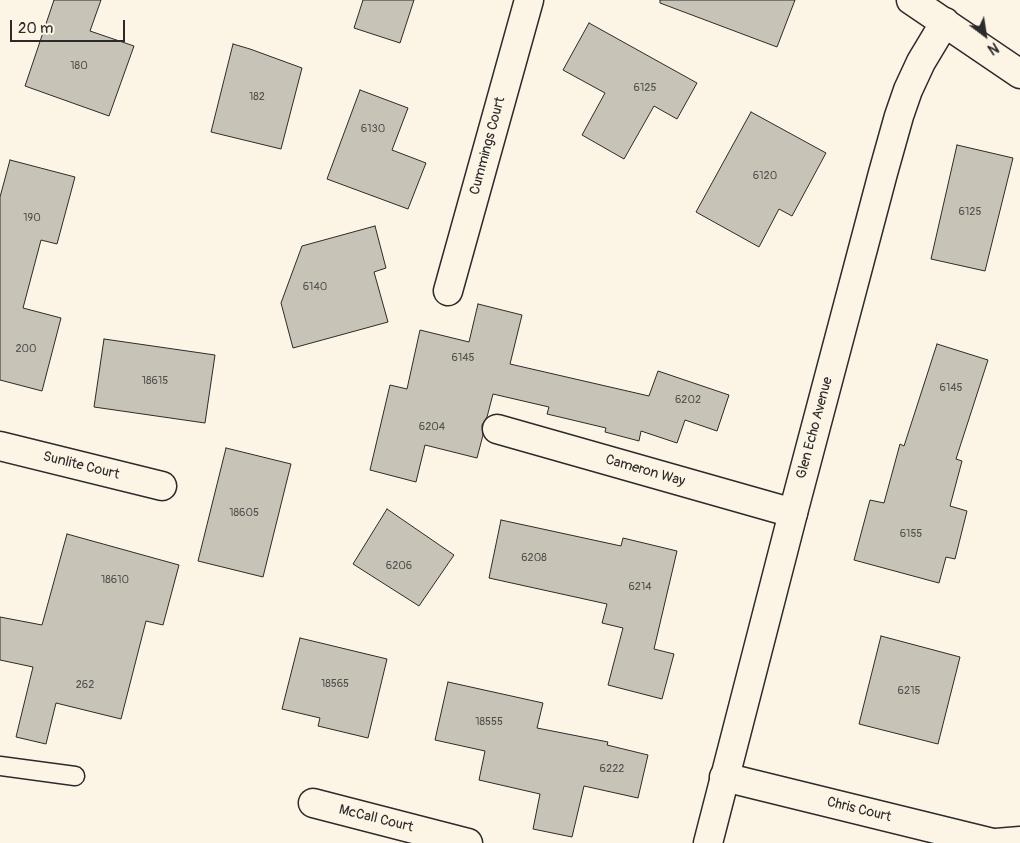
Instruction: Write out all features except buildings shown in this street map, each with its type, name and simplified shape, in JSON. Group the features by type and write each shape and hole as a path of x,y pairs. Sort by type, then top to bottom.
{"street":[{"name":"Cummings Court","path":"448,291 528,0"},
{"path":"911,0 1020,74"},
{"name":"Glen Echo Avenue","path":"708,843 793,513 899,116 921,62 945,22"},
{"name":"Cameron Way","path":"497,429 793,513"},
{"name":"Sunlite Court","path":"0,446 162,486"},
{"name":"Chris Court","path":"724,777 995,843 1020,841"},
{"name":"McCall Court","path":"313,803 468,843"}],"lane":[{"path":"0,766 75,776"}]}
